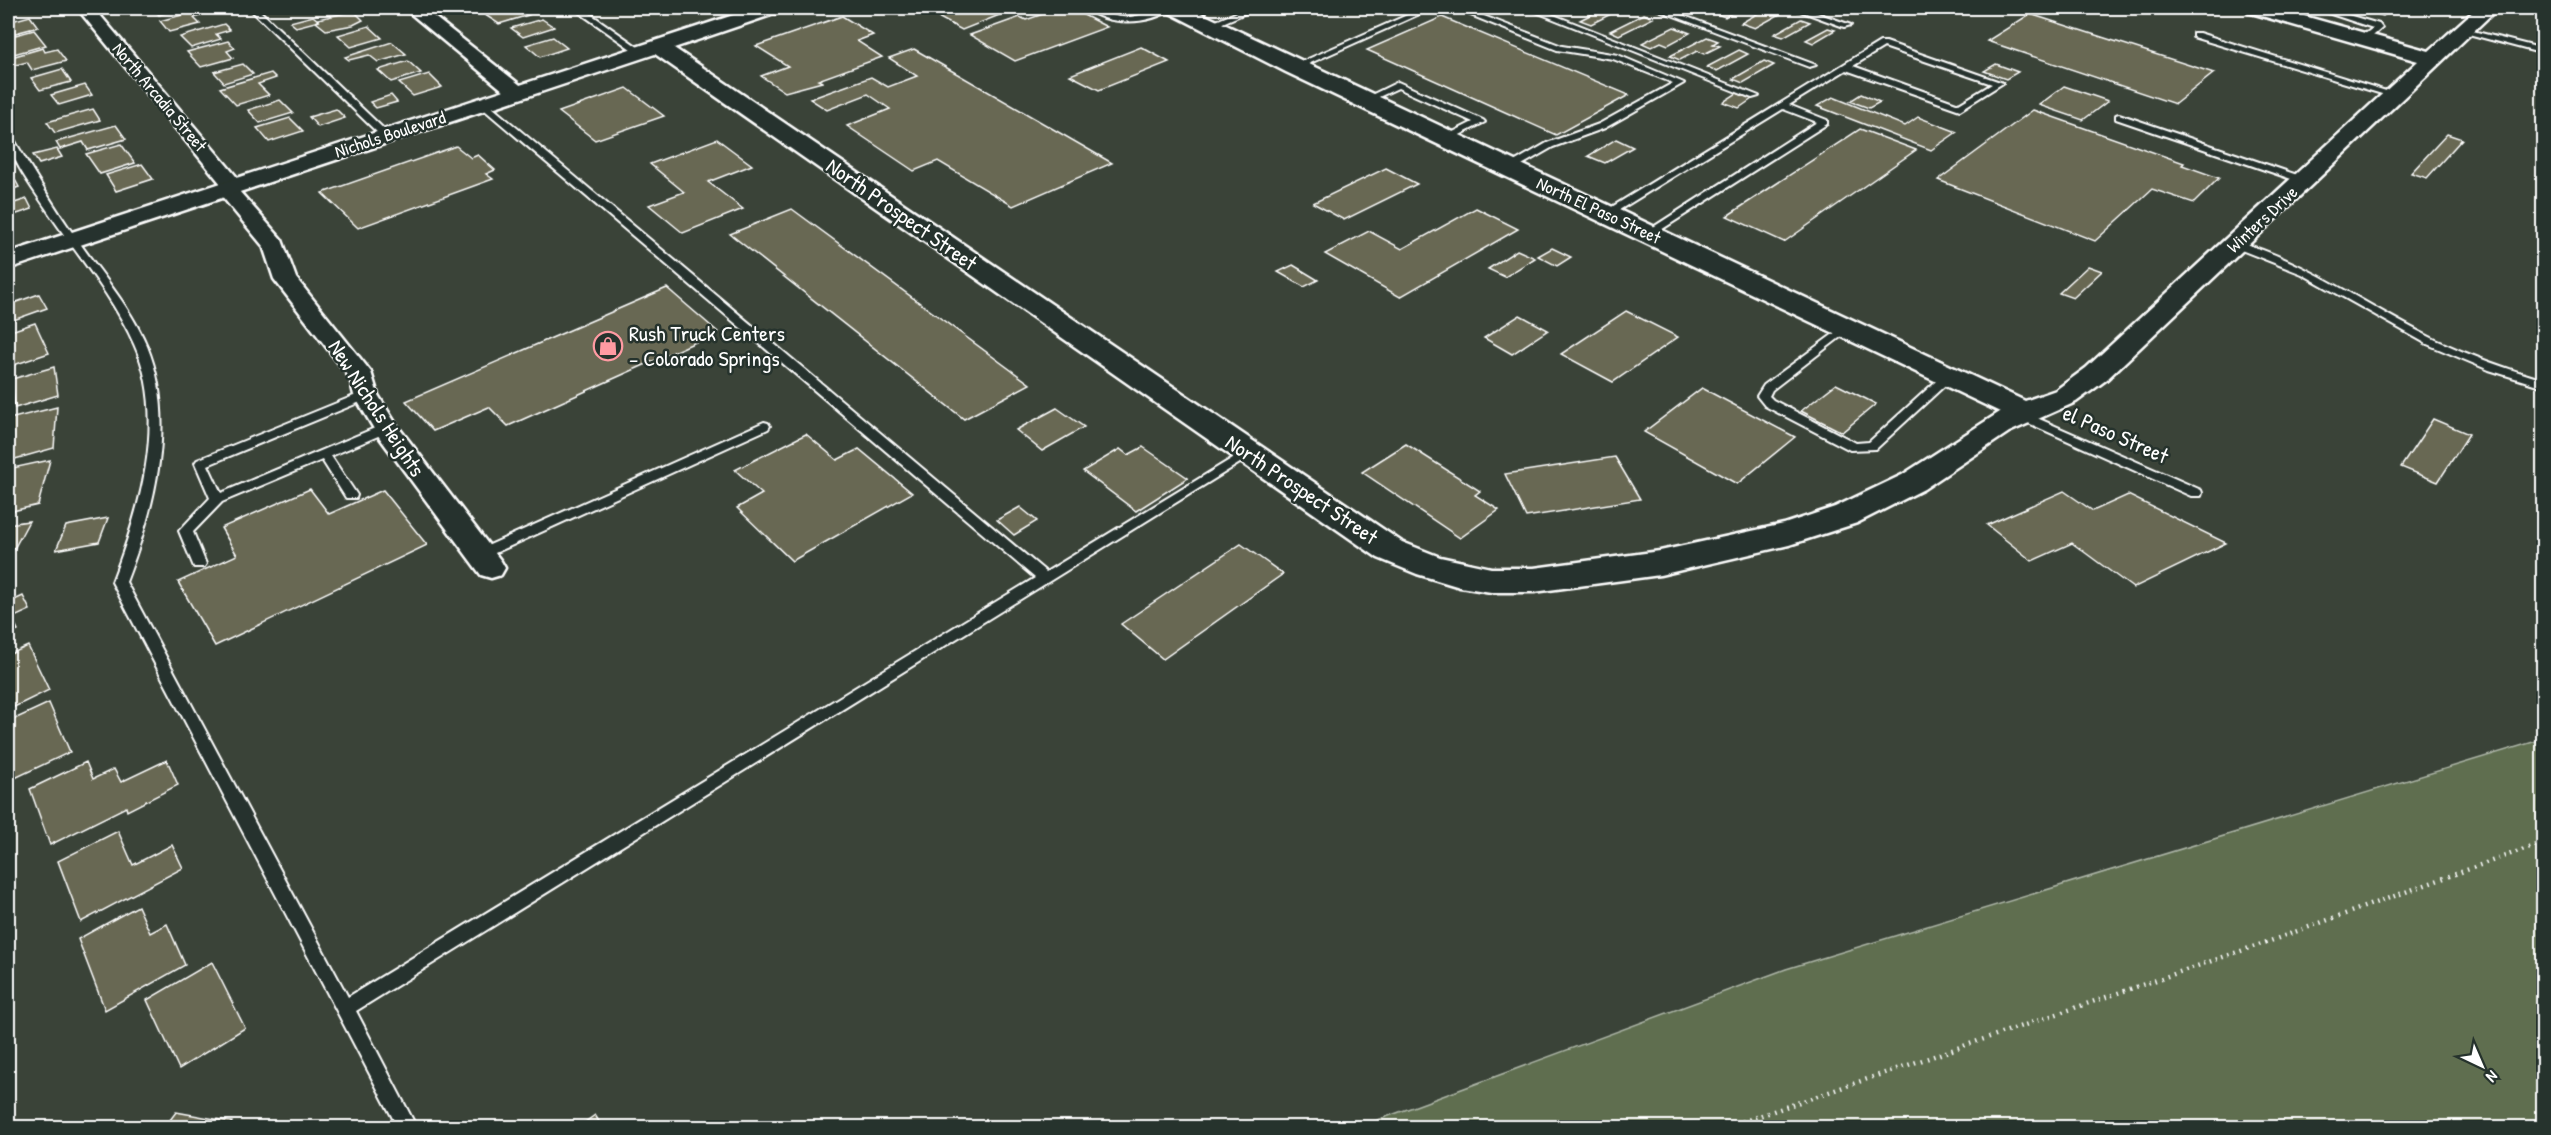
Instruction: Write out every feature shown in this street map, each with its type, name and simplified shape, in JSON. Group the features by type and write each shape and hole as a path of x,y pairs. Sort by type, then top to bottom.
{"street":[{"name":"North Arcadia Street","path":"85,8 230,188"},
{"path":"413,8 517,92"},
{"name":"Nichols Boulevard","path":"8,261 773,8"},
{"name":"North El Paso Street","path":"1175,8 1208,26 1607,213 2022,413"},
{"path":"2255,8 2433,59"},
{"name":"Winters Drive","path":"2022,413 2066,396 2096,374 2488,8"},
{"name":"North Prospect Street","path":"650,49 1250,453 1390,550 1429,566 1460,575 1491,580 1534,580 1660,563 1789,534 1837,518 1913,482 2022,413"},
{"name":"New Nichols Heights","path":"230,188 274,244 285,279 362,377 366,395 386,429 486,561"}],"lane":[{"path":"253,8 386,136"},
{"path":"577,8 650,49"},
{"path":"1089,8 1111,19 1124,21 1170,8"},
{"path":"1208,26 1253,8"},
{"path":"1294,67 1429,8"},
{"path":"1457,8 1560,48 1615,57 1680,83 1602,126 1550,145 1510,168"},
{"path":"1530,8 1755,96"},
{"path":"1657,8 1812,65"},
{"path":"1796,8 1847,25"},
{"path":"2317,8 2378,28 2364,39"},
{"path":"2464,30 2544,52"},
{"path":"2196,35 2395,94"},
{"path":"1607,213 1883,44 1999,83 1960,107 1846,67"},
{"path":"1365,100 1398,85 1480,122 1448,138"},
{"path":"483,104 1044,578"},
{"path":"1649,233 1824,122 1782,106"},
{"path":"2119,117 2303,180"},
{"path":"8,138 72,240 119,307 141,347 151,379 156,415 144,508 132,552 119,582 408,1128"},
{"path":"2235,244 2306,272 2431,342 2493,368 2544,384"},
{"path":"1846,327 1768,388 1763,396 1769,403 1854,447 1864,448 1872,446 1949,376"},
{"path":"218,499 201,463 366,395"},
{"name":"el Paso Street","path":"2022,413 2196,493"},
{"path":"486,561 764,426"},
{"path":"199,564 186,531 218,499 386,429"},
{"path":"345,1008 1250,453"},
{"path":"324,454 351,495"}],"path":[{"path":"1724,1128 2259,945 2544,842"}],"green space":[{"path":"2543,739 2543,1127 1359,1127 1786,969"}],"building":[{"path":"152,8 186,8 159,15"},
{"path":"492,8 531,8 523,10 529,15 499,24 479,11"},
{"path":"921,8 1017,8 962,30"},
{"path":"1060,8 1070,8 1107,27 1015,61 970,35 1020,17 1026,20"},
{"path":"1604,8 1623,8 1591,24 1580,20"},
{"path":"1741,8 1725,17 1702,9"},
{"path":"1762,8 1782,13 1755,28 1741,23 1762,11 1758,10"},
{"path":"2353,8 2394,8 2383,16"},
{"path":"196,11 200,16 194,18 200,24 169,32 160,21"},
{"path":"354,11 363,20 353,25 326,30 316,22 319,21 318,19"},
{"path":"1644,14 1653,18 1619,35 1610,31"},
{"path":"2030,14 2214,73 2175,104 1987,41"},
{"path":"30,16 38,27 8,35 8,22"},
{"path":"313,16 319,21 296,27 290,22"},
{"path":"842,16 873,35 857,41 882,57 818,80 822,82 785,92 761,76 788,66 756,46"},
{"path":"1442,17 1629,95 1556,135 1367,50"},
{"path":"542,19 554,27 523,37 511,28"},
{"path":"1801,19 1810,22 1783,37 1774,34"},
{"path":"224,24 230,30 216,34 221,39 191,48 180,37"},
{"path":"369,26 382,38 351,47 338,35"},
{"path":"1674,27 1690,33 1668,45 1661,42 1651,47 1642,43"},
{"path":"1828,28 1835,30 1813,43 1806,40"},
{"path":"34,30 46,45 14,54 10,48 8,49 8,37"},
{"path":"553,37 567,48 540,57 526,45"},
{"path":"1707,37 1718,41 1713,44 1720,46 1704,54 1697,51 1680,60 1670,56"},
{"path":"228,41 235,48 227,51 233,58 201,67 187,52"},
{"path":"392,42 406,54 378,62 369,55 349,60 345,57"},
{"path":"1141,47 1169,62 1099,90 1070,75"},
{"path":"43,48 45,52 57,49 66,61 32,70 27,62 8,67 8,58"},
{"path":"914,49 1112,163 1013,206 938,161 914,171 847,126 890,109 868,94 827,110 810,99 871,77 888,87 917,76 889,58"},
{"path":"1739,50 1748,54 1717,71 1707,67"},
{"path":"408,61 421,73 391,82 378,70"},
{"path":"1764,61 1774,65 1743,83 1733,79"},
{"path":"243,64 253,74 224,83 214,72"},
{"path":"1996,64 2018,72 2006,79 1984,71"},
{"path":"62,69 71,82 40,90 31,78"},
{"path":"271,73 276,78 258,84 269,95 236,105 220,88"},
{"path":"429,74 442,87 413,96 399,83"},
{"path":"85,85 92,95 59,105 51,95"},
{"path":"2064,86 2108,101 2083,120 2039,105"},
{"path":"627,88 664,116 595,140 559,112"},
{"path":"1737,93 1752,99 1739,108 1723,102"},
{"path":"1861,94 1880,102 1869,108 1850,101"},
{"path":"391,95 397,102 376,108 370,102"},
{"path":"1833,97 1905,126 1918,117 1957,132 1931,150 1817,106"},
{"path":"280,100 293,113 260,123 248,110"},
{"path":"93,109 100,120 55,133 47,122"},
{"path":"336,109 345,118 318,127 309,117"},
{"path":"2033,110 2184,163 2182,165 2219,178 2194,203 2152,189 2095,241 1938,180"},
{"path":"290,118 303,131 269,142 257,128"},
{"path":"116,125 126,139 88,150 83,142 60,149 56,142"},
{"path":"1860,129 1916,150 1784,242 1727,216"},
{"path":"2447,134 2462,139 2427,178 2411,173"},
{"path":"717,139 752,165 708,182 743,209 683,233 649,205 684,192 650,164"},
{"path":"1616,139 1633,147 1605,163 1588,156"},
{"path":"121,144 135,163 100,174 86,154"},
{"path":"456,146 471,158 478,155 495,170 486,174 493,179 358,228 322,193"},
{"path":"57,149 62,157 39,164 33,155"},
{"path":"142,164 153,179 116,191 106,175"},
{"path":"1386,168 1417,184 1344,220 1313,203"},
{"path":"13,176 19,187 8,191 8,178"},
{"path":"27,199 32,209 8,217 8,205"},
{"path":"1476,208 1518,229 1400,297 1325,254 1369,231 1402,249"},
{"path":"792,209 1030,384 964,419 730,234"},
{"path":"1552,248 1571,257 1557,266 1538,256"},
{"path":"1517,250 1535,258 1505,277 1488,269"},
{"path":"1293,265 1318,280 1304,287 1278,272"},
{"path":"2088,266 2102,271 2073,298 2059,293"},
{"name":"Rush Truck Centers – Colorado Springs","path":"667,288 718,332 508,426 489,407 433,431 406,401"},
{"path":"39,294 47,308 8,322 8,305"},
{"path":"1626,311 1678,337 1613,382 1561,354"},
{"path":"1520,315 1548,330 1512,354 1484,338"},
{"path":"35,323 49,353 8,367 8,332"},
{"path":"54,367 58,395 15,408 12,379"},
{"path":"1836,384 1876,404 1842,432 1801,411"},
{"path":"1702,388 1795,437 1737,484 1644,432"},
{"path":"57,407 54,448 8,461 9,419"},
{"path":"1057,408 1084,427 1042,451 1016,430"},
{"path":"2433,419 2469,434 2438,482 2401,467"},
{"path":"806,434 837,460 859,449 912,493 792,561 737,508 762,494 735,470"},
{"path":"1406,444 1480,491 1475,495 1499,510 1460,538 1362,472"},
{"path":"1143,447 1188,478 1136,511 1083,471 1120,449 1128,455"},
{"path":"1615,457 1640,499 1526,517 1505,474"},
{"path":"50,460 38,505 8,512 8,469"},
{"path":"310,489 329,514 383,490 427,545 215,646 178,582 237,555 221,528"},
{"path":"2064,491 2093,511 2128,495 2226,543 2133,588 2072,543 2032,561 1987,525"},
{"path":"1020,507 1037,521 1014,535 997,520"},
{"path":"108,518 99,542 56,550 66,526"},
{"path":"29,521 8,560 8,524"},
{"path":"1241,544 1283,574 1163,659 1121,624"},
{"path":"23,596 30,610 12,618 18,630 8,635 8,603"},
{"path":"28,646 49,690 8,710 8,655"},
{"path":"49,703 70,752 15,778 8,758 8,722"},
{"path":"167,760 178,785 127,811 126,807 50,845 30,789 86,762 93,779 114,769 121,782"},
{"path":"118,831 133,865 172,845 183,868 81,922 58,861"},
{"path":"138,906 150,933 167,924 185,965 105,1010 78,939"},
{"path":"212,962 245,1028 179,1069 147,1000"},
{"path":"176,1112 232,1122 228,1128 164,1128"},
{"path":"595,1115 603,1128 577,1128"}],"place":[{"name":"Rush Truck Centers – Colorado Springs","path":"608,346"}]}
